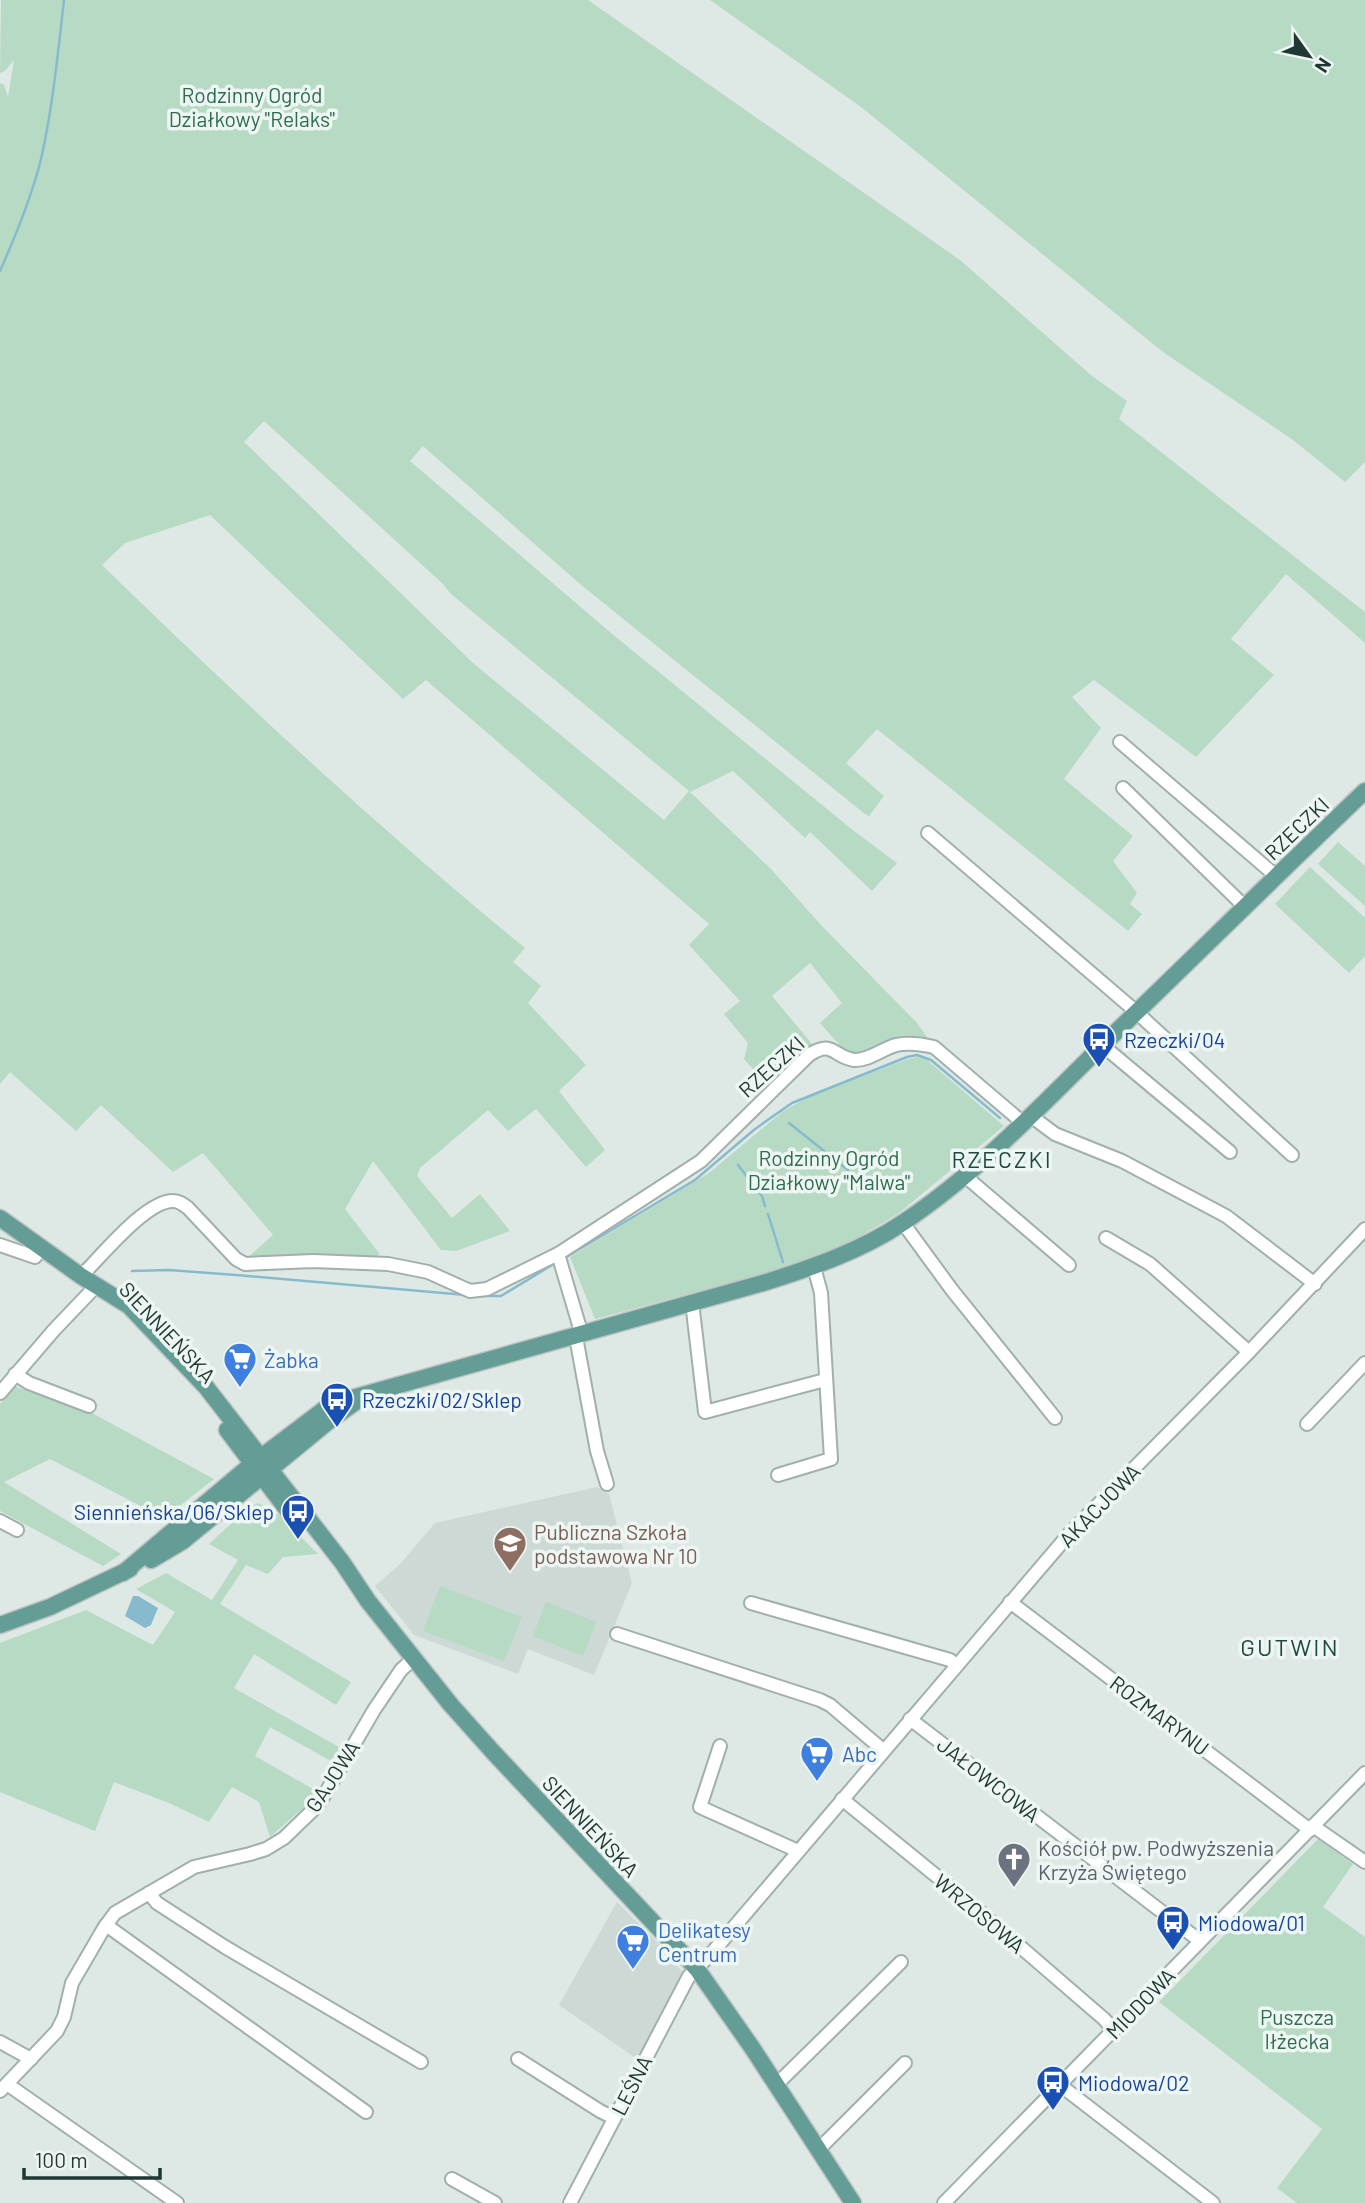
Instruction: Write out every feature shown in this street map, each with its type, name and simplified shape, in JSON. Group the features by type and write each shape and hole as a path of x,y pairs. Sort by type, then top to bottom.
{"main road":[{"name":"RZECZKI","path":"0,1625 50,1607 156,1558 183,1541 262,1467 368,1394 814,1267 858,1248 903,1223 965,1176 1027,1120 1365,791"},
{"name":"SIENNIEŃSKA","path":"0,1218 81,1276 129,1306 206,1387 262,1467 342,1562 368,1601 414,1659 493,1752 697,1969 853,2203"}],"street":[{"path":"1120,742 1276,876"},
{"path":"1123,788 1244,906"},
{"path":"928,833 1136,1013 1292,1155"},
{"name":"RZECZKI","path":"81,1276 143,1215 171,1201 181,1202 236,1259 245,1264 313,1261 388,1264 414,1268 461,1288 478,1291 558,1254 701,1161 818,1049 830,1048 856,1060 895,1045 915,1044 934,1047 1027,1120 1122,1161 1226,1216 1315,1284"},
{"path":"1102,1045 1230,1152"},
{"path":"965,1176 1069,1265"},
{"path":"903,1223 952,1290 1055,1418"},
{"name":"AKACJOWA","path":"697,1969 1093,1508 1315,1284 1360,1243 1365,1229"},
{"path":"1106,1238 1150,1264 1249,1352"},
{"path":"0,1244 36,1257 42,1248"},
{"path":"558,1254 579,1336 597,1451 607,1484"},
{"path":"778,1475 831,1459 821,1293 814,1267"},
{"name":"SIENNIEŃSKA","path":"0,1394 96,1286"},
{"path":"692,1302 705,1412 825,1380"},
{"path":"1307,1424 1365,1363"},
{"path":"15,1374 29,1383 89,1406"},
{"path":"0,1521 18,1530"},
{"name":"ROZMARYNU","path":"1010,1602 1312,1828 1365,1862"},
{"path":"751,1604 950,1661 956,1665"},
{"path":"617,1634 820,1700 883,1750"},
{"name":"GAJOWA","path":"3,2088 57,2031 64,2017 72,1983 115,1913 194,1867 250,1854 284,1838 315,1808 374,1710 401,1670 414,1659"},
{"name":"JAŁOWCOWA","path":"910,1718 1200,1941"},
{"path":"720,1746 700,1807 798,1851"},
{"name":"MIODOWA","path":"944,2203 1365,1773"},
{"name":"WRZOSOWA","path":"842,1799 972,1905 1104,2018 1114,2030"},
{"path":"149,1893 157,1903 225,1947 421,2062"},
{"path":"106,1925 366,2112"},
{"path":"776,2085 901,1962"},
{"name":"LEŚNA","path":"570,2203 678,1994 689,1976 697,1969"},
{"path":"0,2042 31,2059"},
{"path":"518,2059 614,2118"},
{"path":"818,2150 905,2063"},
{"path":"1060,2085 1213,2203"},
{"path":"3,2088 177,2203"},
{"path":"452,2179 495,2203"}],"shaded area":[{"name":"Publiczna Szkoła podstawowa Nr 10","path":"597,1487 609,1494 632,1583 594,1675 528,1649 518,1674 414,1635 375,1586 401,1563 435,1523"},
{"path":"617,1902 682,1972 637,2059 559,2005"}],"green space":[{"name":"Rodzinny Ogród Działkowy \"Relaks\"","path":"1,0 588,0 960,260 1092,376 1127,401 1119,419 1365,612 1365,643 1286,574 1231,639 1274,675 1196,757 1094,680 1072,697 1101,728 1064,779 1133,836 1113,861 1137,893 1130,904 1142,914 1128,931 877,729 846,763 884,796 869,816 865,814 580,584 423,446 410,461 611,633 897,863 872,891 810,832 805,838 733,771 690,792 771,869 821,925 917,1023 934,1047 855,1054 844,1050 820,1023 842,1003 810,963 772,996 812,1044 768,1087 744,1059 748,1043 724,1014 740,1001 689,945 709,924 426,680 403,699 210,515 125,543 102,565 309,761 525,948 513,962 541,986 528,1003 586,1065 559,1091 605,1150 586,1167 536,1109 508,1131 488,1110 420,1168 417,1176 452,1218 480,1194 510,1231 456,1251 441,1250 373,1161 345,1209 379,1253 377,1258 245,1260 273,1235 203,1153 173,1172 101,1105 76,1131 10,1072 0,1084 0,83 4,85 8,97 14,60 0,73","holes":["264,421 451,594 689,791 664,820 473,663 244,442"]},
{"path":"710,0 1365,0 1365,462 1345,482 1293,440 1163,352 861,107"},
{"path":"1338,842 1365,866 1365,906 1318,864"},
{"path":"1310,867 1365,918 1365,956 1349,973 1275,904"},
{"name":"Rodzinny Ogród Działkowy \"Malwa\"","path":"917,1057 926,1059 1004,1126 899,1213 825,1254 748,1278 595,1319 570,1257 709,1173 782,1112 808,1097"},
{"path":"14,1386 90,1412 214,1479 164,1518 50,1459 4,1482 121,1554 103,1566 0,1511 0,1404"},
{"path":"258,1503 279,1515 318,1554 283,1557 268,1574 246,1565 220,1604 351,1682 336,1705 254,1654 234,1688 346,1751 338,1765 270,1727 255,1756 320,1793 270,1837 259,1802 232,1787 209,1822 114,1782 95,1831 0,1792 0,1643 86,1610 153,1645 175,1612 136,1589 166,1573 212,1600 238,1560 209,1544 248,1508"},
{"path":"440,1586 522,1617 504,1661 423,1631"},
{"path":"546,1602 596,1622 583,1656 533,1636"},
{"name":"Puszcza Iłżecka","path":"1318,1839 1353,1864 1323,1907 1365,1937 1365,2203 1297,2203 1277,2188 1322,2129 1159,2002"}],"water":[{"path":"133,1596 138,1596 158,1608 151,1625 145,1628 125,1616"}],"waterway":[{"path":"0,271 24,214 42,155 64,0"},
{"path":"568,1256 695,1180 755,1129 792,1103 907,1057 917,1055 931,1060 1000,1118"},
{"path":"789,1123 848,1170"},
{"path":"738,1165 762,1196 765,1206"},
{"path":"853,1175 873,1193"},
{"path":"768,1214 783,1262"},
{"path":"476,1296 501,1296 557,1262"},
{"path":"132,1271 169,1270 466,1295"}],"place":[{"name":"Rzeczki/04","path":"1099,1069"},
{"name":"Żabka","path":"240,1389"},
{"name":"Rzeczki/02/Sklep","path":"337,1429"},
{"name":"Siennieńska/06/Sklep","path":"298,1541"},
{"name":"Publiczna Szkoła podstawowa Nr 10","path":"510,1573"},
{"name":"Abc","path":"817,1783"},
{"name":"Kościół pw. Podwyższenia Krzyża Świętego","path":"1014,1889"},
{"name":"Miodowa/01","path":"1173,1952"},
{"name":"Delikatesy Centrum","path":"633,1971"},
{"name":"Miodowa/02","path":"1053,2112"}],"district":[{"name":"RZECZKI","path":"1002,1159"},
{"name":"GUTWIN","path":"1290,1646"}]}
